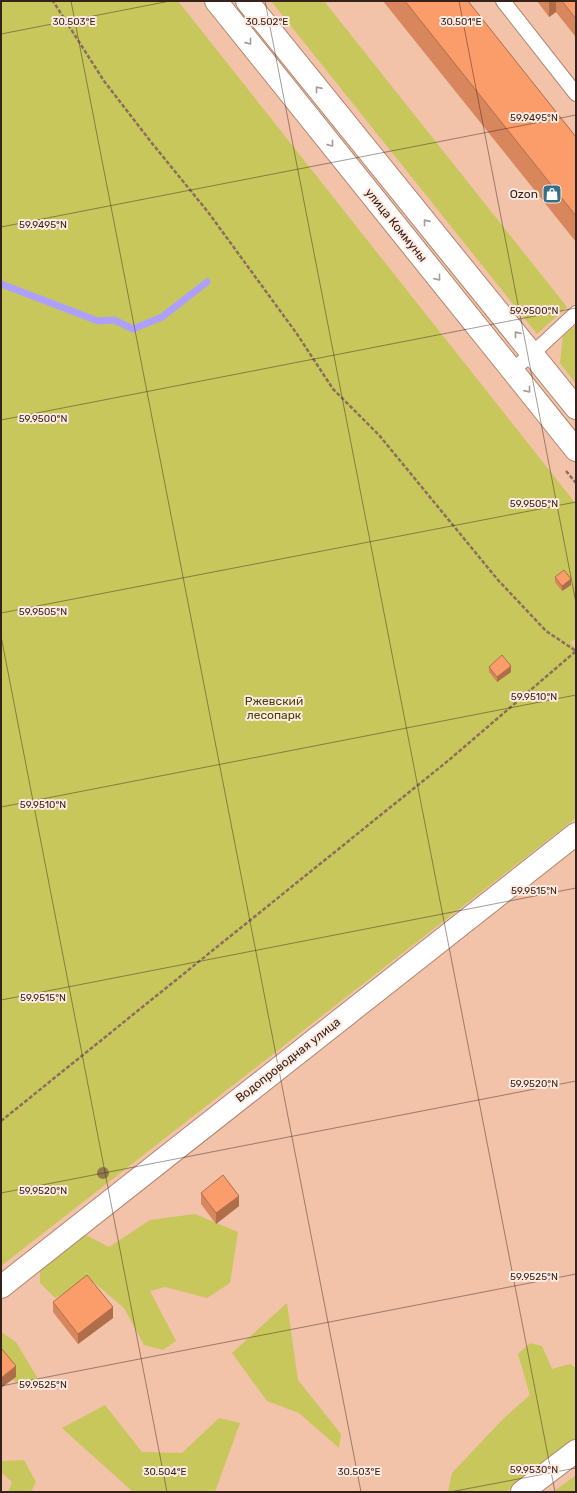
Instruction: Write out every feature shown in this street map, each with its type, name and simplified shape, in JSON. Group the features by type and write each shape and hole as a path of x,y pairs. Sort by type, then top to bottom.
{"main road":[{"name":"улица Коммуны","path":"216,1 576,450"},
{"name":"улица Коммуны","path":"247,1 576,408"},
{"name":"Водопроводная улица","path":"1,1287 576,834"},
{"path":"522,1492 576,1451"}],"lane":[{"path":"502,1 576,94"},
{"path":"512,370 532,354 576,313"}],"path":[{"path":"1,1121 449,760 576,651 546,631 498,580 379,435 333,388 297,334 208,212 104,81 53,1"}],"green space":[{"name":"Ржевский лесопарк","path":"1,1 178,1 576,504 576,639 570,642 576,649 576,818 1,1266"},
{"path":"271,1 324,1 567,307 537,334"},
{"path":"576,325 576,384 560,363 563,336"},
{"path":"195,1214 238,1232 230,1283 207,1298 165,1287 150,1291 176,1341 163,1350 144,1345 124,1308 90,1279 55,1298 40,1283 40,1260 86,1235 109,1247 150,1220"},
{"path":"287,1303 298,1380 341,1434 339,1448 299,1413 267,1401 232,1353"},
{"path":"1,1332 16,1342 37,1377 25,1388 1,1372"},
{"path":"530,1343 542,1346 552,1369 570,1364 576,1368 576,1440 506,1492 448,1492 452,1473 504,1418 530,1395 518,1354"},
{"path":"105,1405 142,1452 182,1453 219,1418 240,1423 215,1492 133,1492 62,1428"},
{"path":"24,1460 36,1482 31,1492 8,1492 12,1482 1,1472 1,1461"},
{"path":"576,1475 576,1492 553,1492"}],"building":[{"path":"405,1 468,1 576,137 576,216"},
{"path":"562,1 576,1 576,19"},
{"path":"564,570 571,579 562,586 555,577"},
{"path":"502,655 511,666 497,677 489,667"},
{"path":"223,1175 239,1196 216,1213 201,1193"},
{"path":"87,1275 113,1307 78,1334 53,1302"},
{"path":"1,1348 16,1366 1,1378"}],"waterway":[{"path":"1,284 98,321 114,320 133,329 162,317 207,282"}],"place":[{"name":"Ozon","path":"552,194"}]}
